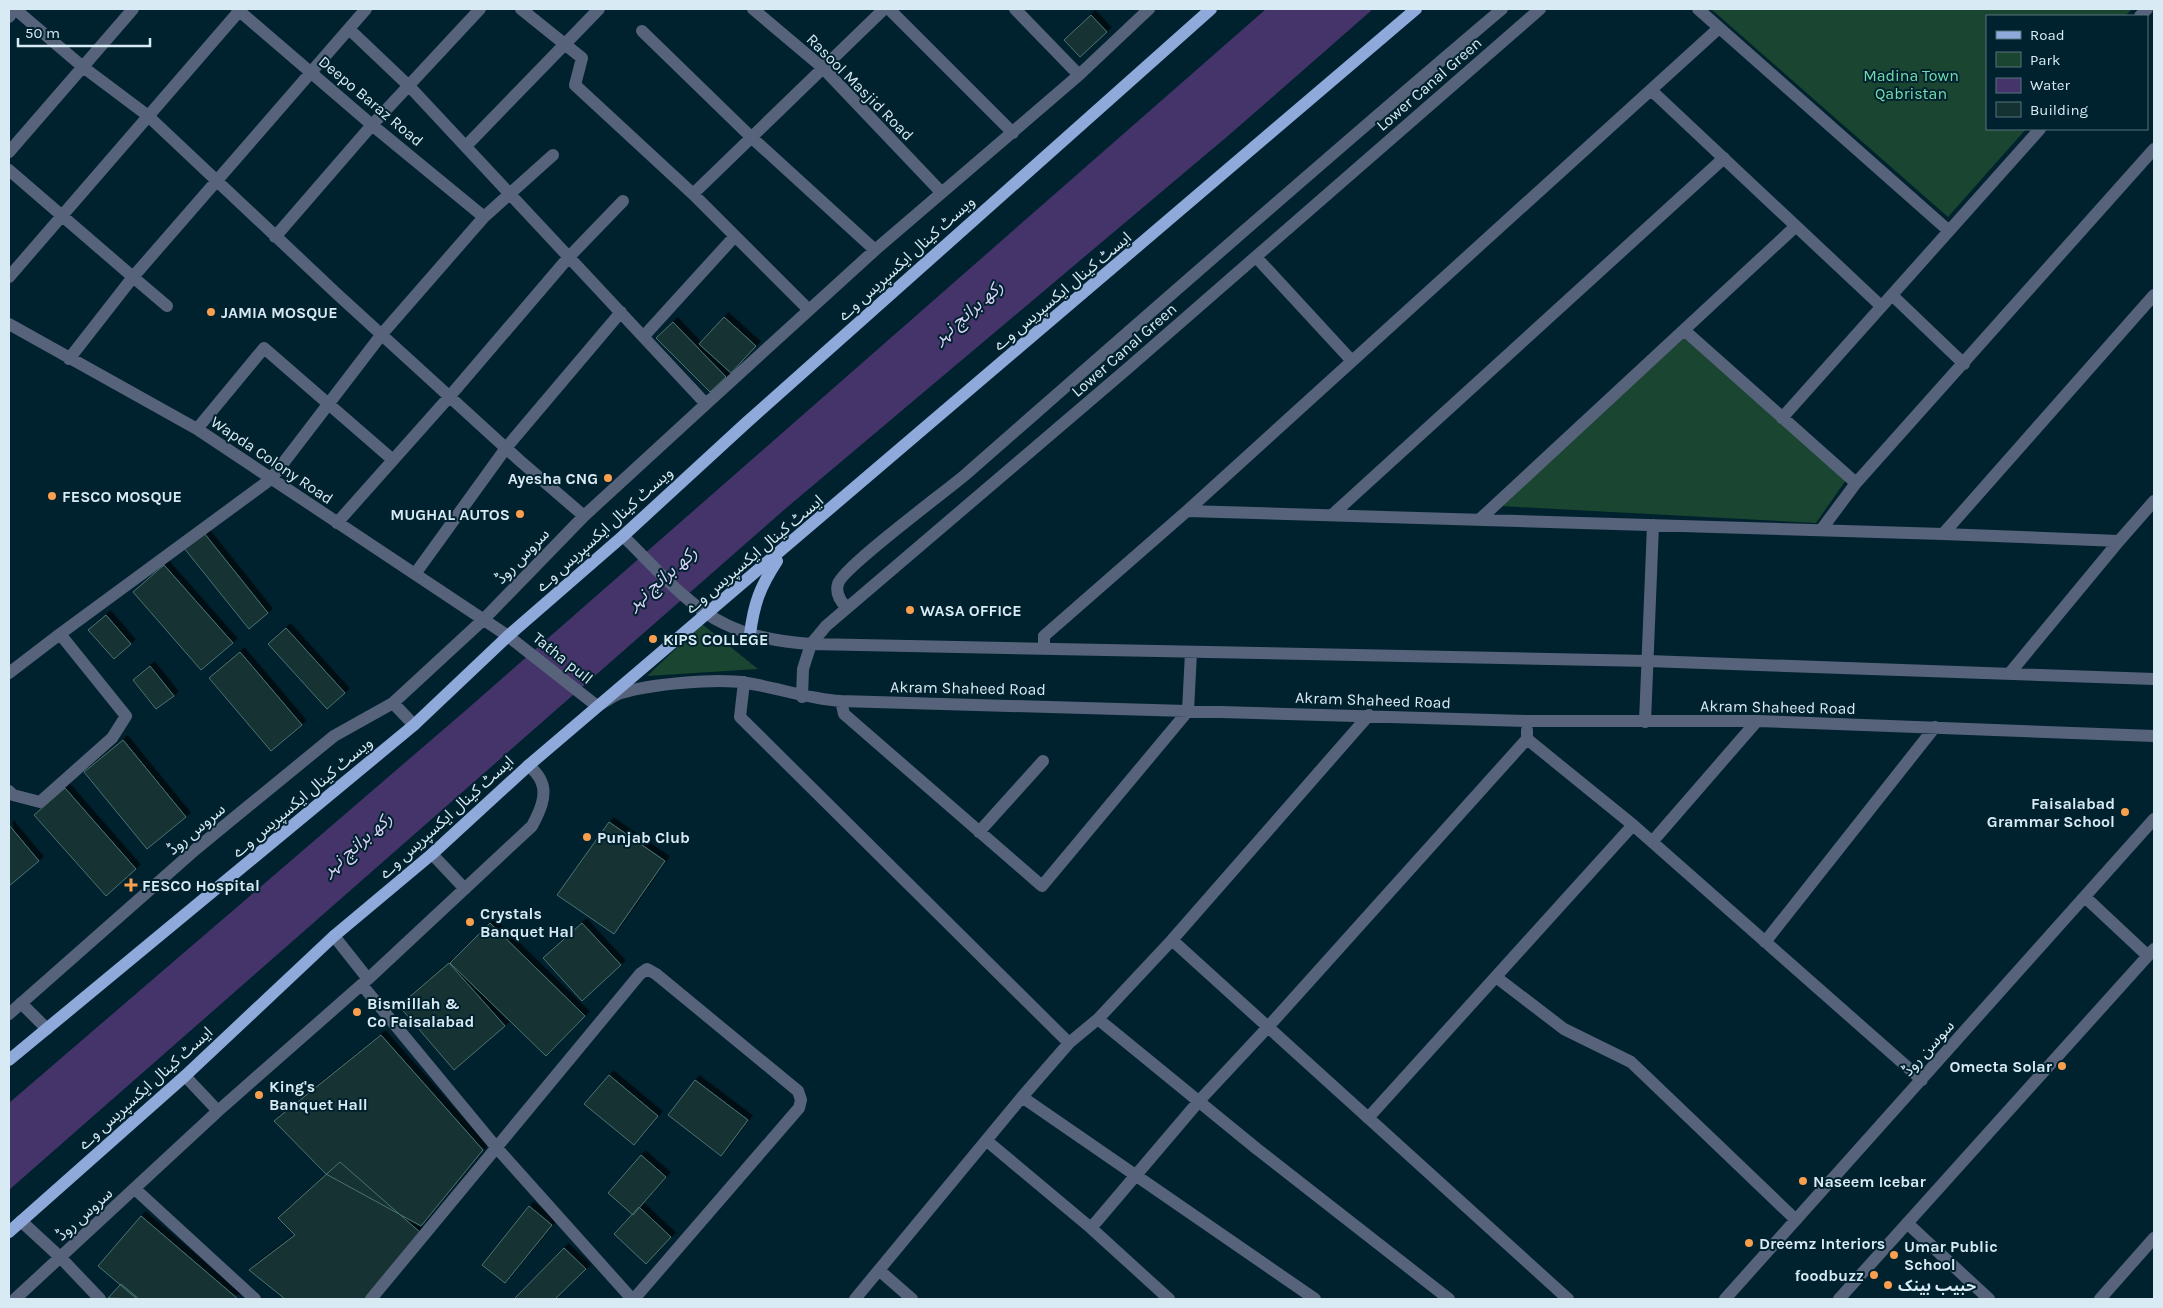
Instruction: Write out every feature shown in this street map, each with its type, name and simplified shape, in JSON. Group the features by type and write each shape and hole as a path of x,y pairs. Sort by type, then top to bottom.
{"main road":[{"name":"ویسٹ کینال ایکسپریس وے","path":"9,1060 414,725 508,636 623,536 768,403 1211,9"},
{"name":"ایسٹ کینال ایکسپریس وے","path":"9,1232 185,1076 334,936 432,854 529,765 818,521 1416,9"},
{"path":"750,634 753,609 764,581 782,553 818,521"}],"street":[{"path":"9,17 15,9 83,67 147,115 276,237 506,448 584,516"},
{"path":"9,152 133,9"},
{"path":"9,276 62,217 239,9"},
{"name":"Deepo Baraz Road","path":"239,9 372,125 484,217"},
{"path":"68,359 133,277 366,9"},
{"path":"276,237 372,125 480,9"},
{"path":"521,9 582,58 575,85 693,194 809,310"},
{"path":"466,146 598,9"},
{"name":"Rasool Masjid Road","path":"753,9 823,68 941,192"},
{"path":"693,194 750,136 884,9"},
{"path":"889,9 1013,133"},
{"path":"1015,9 1079,75"},
{"name":"سروس روڈ","path":"9,1014 196,849 334,736 393,704 484,619 584,516 809,310 941,192 1013,133 1079,75 1149,9"},
{"path":"847,608 842,602 837,587 839,581 862,558 942,495 1344,143 1502,9"},
{"name":"Lower Canal Green","path":"811,644 826,626 1540,9"},
{"path":"1698,9 1949,231"},
{"path":"1044,649 1044,636 1187,510 1720,28"},
{"path":"349,29 410,86 568,258 644,336 706,404"},
{"path":"642,31 750,136 876,250"},
{"path":"1651,90 1881,306"},
{"path":"1782,418 1881,306 1893,296 2039,130"},
{"path":"1821,530 1856,483 2154,149"},
{"path":"9,673 271,478 382,334 484,217 511,195 553,155"},
{"path":"1332,515 1724,158"},
{"path":"9,170 167,306"},
{"path":"337,523 450,396 568,258 623,201"},
{"path":"1479,520 1796,226"},
{"path":"644,336 736,236"},
{"path":"1256,256 1352,361"},
{"path":"1943,534 2154,295"},
{"path":"1893,296 1964,364"},
{"path":"415,574 506,448 621,312"},
{"name":"Wapda Colony Road","path":"9,324 68,359 197,429 508,636"},
{"path":"1684,330 1856,483"},
{"path":"197,429 264,348 393,460"},
{"path":"2008,674 2154,502"},
{"path":"1187,510 2119,541"},
{"path":"1645,722 1653,525"},
{"path":"623,536 691,602 725,625 750,634 776,640 811,644 1648,661 2154,679"},
{"path":"9,791 13,795 40,802 112,738 126,716 60,634"},
{"name":"Tatha pull","path":"508,636 597,706"},
{"path":"802,697 803,669 811,644"},
{"path":"841,701 844,714 1042,886 1188,711 1192,652"},
{"name":"Akram Shaheed Road","path":"597,706 619,694 643,688 706,682 744,682 802,697 841,701 1527,721 1757,721 2154,736"},
{"path":"744,682 740,717 1069,1043"},
{"path":"393,704 414,725"},
{"path":"855,1299 1069,1043 1098,1019 1172,940 1370,715"},
{"path":"1090,1228 1198,1101 1268,1027 1527,739 1527,721"},
{"path":"1652,842 1757,721"},
{"path":"1765,942 1935,727"},
{"path":"1527,739 1633,825 1922,1080"},
{"path":"979,832 1043,761"},
{"name":"سروس روڈ","path":"15,1299 218,1111 365,982 532,826 543,798 542,781 529,765"},
{"name":"سوسن روڈ","path":"1725,1299 2154,819"},
{"path":"1368,1118 1633,825"},
{"path":"432,854 465,889"},
{"path":"1839,1299 2151,952 2084,897"},
{"path":"334,936 365,982 496,1147 633,1299 800,1108 801,1100 798,1091 656,974 647,970 634,981 496,1147 372,1299"},
{"path":"1172,940 1568,1299"},
{"path":"1496,977 1564,1029 1631,1062 1796,1220"},
{"path":"21,1003 47,1029"},
{"path":"1098,1019 1198,1101 1449,1299"},
{"path":"185,1076 218,1111"},
{"path":"1022,1097 1315,1299"},
{"path":"987,1141 1090,1228 1169,1299"},
{"path":"136,1188 255,1299"},
{"path":"21,1221 60,1257 100,1299"},
{"path":"1907,1223 1989,1299"},
{"path":"2100,1299 2154,1238"},
{"path":"880,1271 912,1299"}],"green space":[{"name":"Madina Town Qabristan","path":"1711,9 2132,9 2126,15 1986,15 1986,130 2025,130 1948,217"},
{"path":"1684,338 1846,480 1816,523 1500,506"},
{"path":"702,624 758,669 647,676"}],"water":[{"name":"رکھ برانچ نہر","path":"1266,9 1373,9 1229,135 785,509 9,1190 9,1103 465,711"}],"building":[{"path":"1091,15 1107,32 1080,57 1064,40"},
{"path":"724,317 756,346 731,373 699,344"},
{"path":"673,322 726,377 710,392 656,338"},
{"path":"204,533 268,613 249,629 184,548"},
{"path":"164,565 233,643 201,670 133,592"},
{"path":"106,615 131,644 114,659 88,630"},
{"path":"286,628 345,693 327,709 268,644"},
{"path":"240,652 302,725 271,751 209,678"},
{"path":"150,666 174,696 156,709 133,680"},
{"path":"123,740 186,817 147,849 84,772"},
{"path":"65,788 136,869 106,896 34,815"},
{"path":"609,822 665,861 614,934 557,895"},
{"path":"9,825 39,861 9,886"},
{"path":"490,923 585,1016 546,1056 450,963"},
{"path":"582,923 621,965 582,1001 543,958"},
{"path":"449,963 505,1026 454,1070 399,1006"},
{"path":"381,1035 483,1150 421,1226 326,1174 274,1121"},
{"path":"609,1075 658,1116 634,1145 584,1104"},
{"path":"695,1080 748,1120 721,1156 668,1115"},
{"path":"641,1155 666,1177 633,1215 608,1193"},
{"path":"340,1162 422,1234 366,1299 285,1299 249,1270 295,1235 278,1218"},
{"path":"529,1206 552,1225 505,1283 482,1265"},
{"path":"639,1207 671,1237 646,1264 614,1234"},
{"path":"141,1216 238,1299 137,1299 98,1266"},
{"path":"564,1248 586,1269 555,1299 514,1299"},
{"path":"121,1284 139,1299 108,1298"}],"place":[{"name":"JAMIA MOSQUE","path":"211,312"},
{"name":"Ayesha CNG","path":"608,478"},
{"name":"FESCO MOSQUE","path":"52,496"},
{"name":"MUGHAL AUTOS","path":"520,514"},
{"name":"WASA OFFICE","path":"910,610"},
{"name":"KIPS COLLEGE","path":"653,639"},
{"name":"Faisalabad Grammar School","path":"2125,812"},
{"name":"Punjab Club","path":"587,837"},
{"name":"FESCO Hospital","path":"131,885"},
{"name":"Crystals Banquet Hal","path":"470,922"},
{"name":"Bismillah & Co Faisalabad","path":"357,1012"},
{"name":"Omecta Solar","path":"2062,1066"},
{"name":"King's Banquet Hall","path":"259,1095"},
{"name":"Naseem Icebar","path":"1803,1181"},
{"name":"Dreemz Interiors","path":"1749,1243"},
{"name":"Umar Public School","path":"1894,1255"},
{"name":"foodbuzz","path":"1874,1275"},
{"name":"حبیب بینک","path":"1888,1285"}]}
